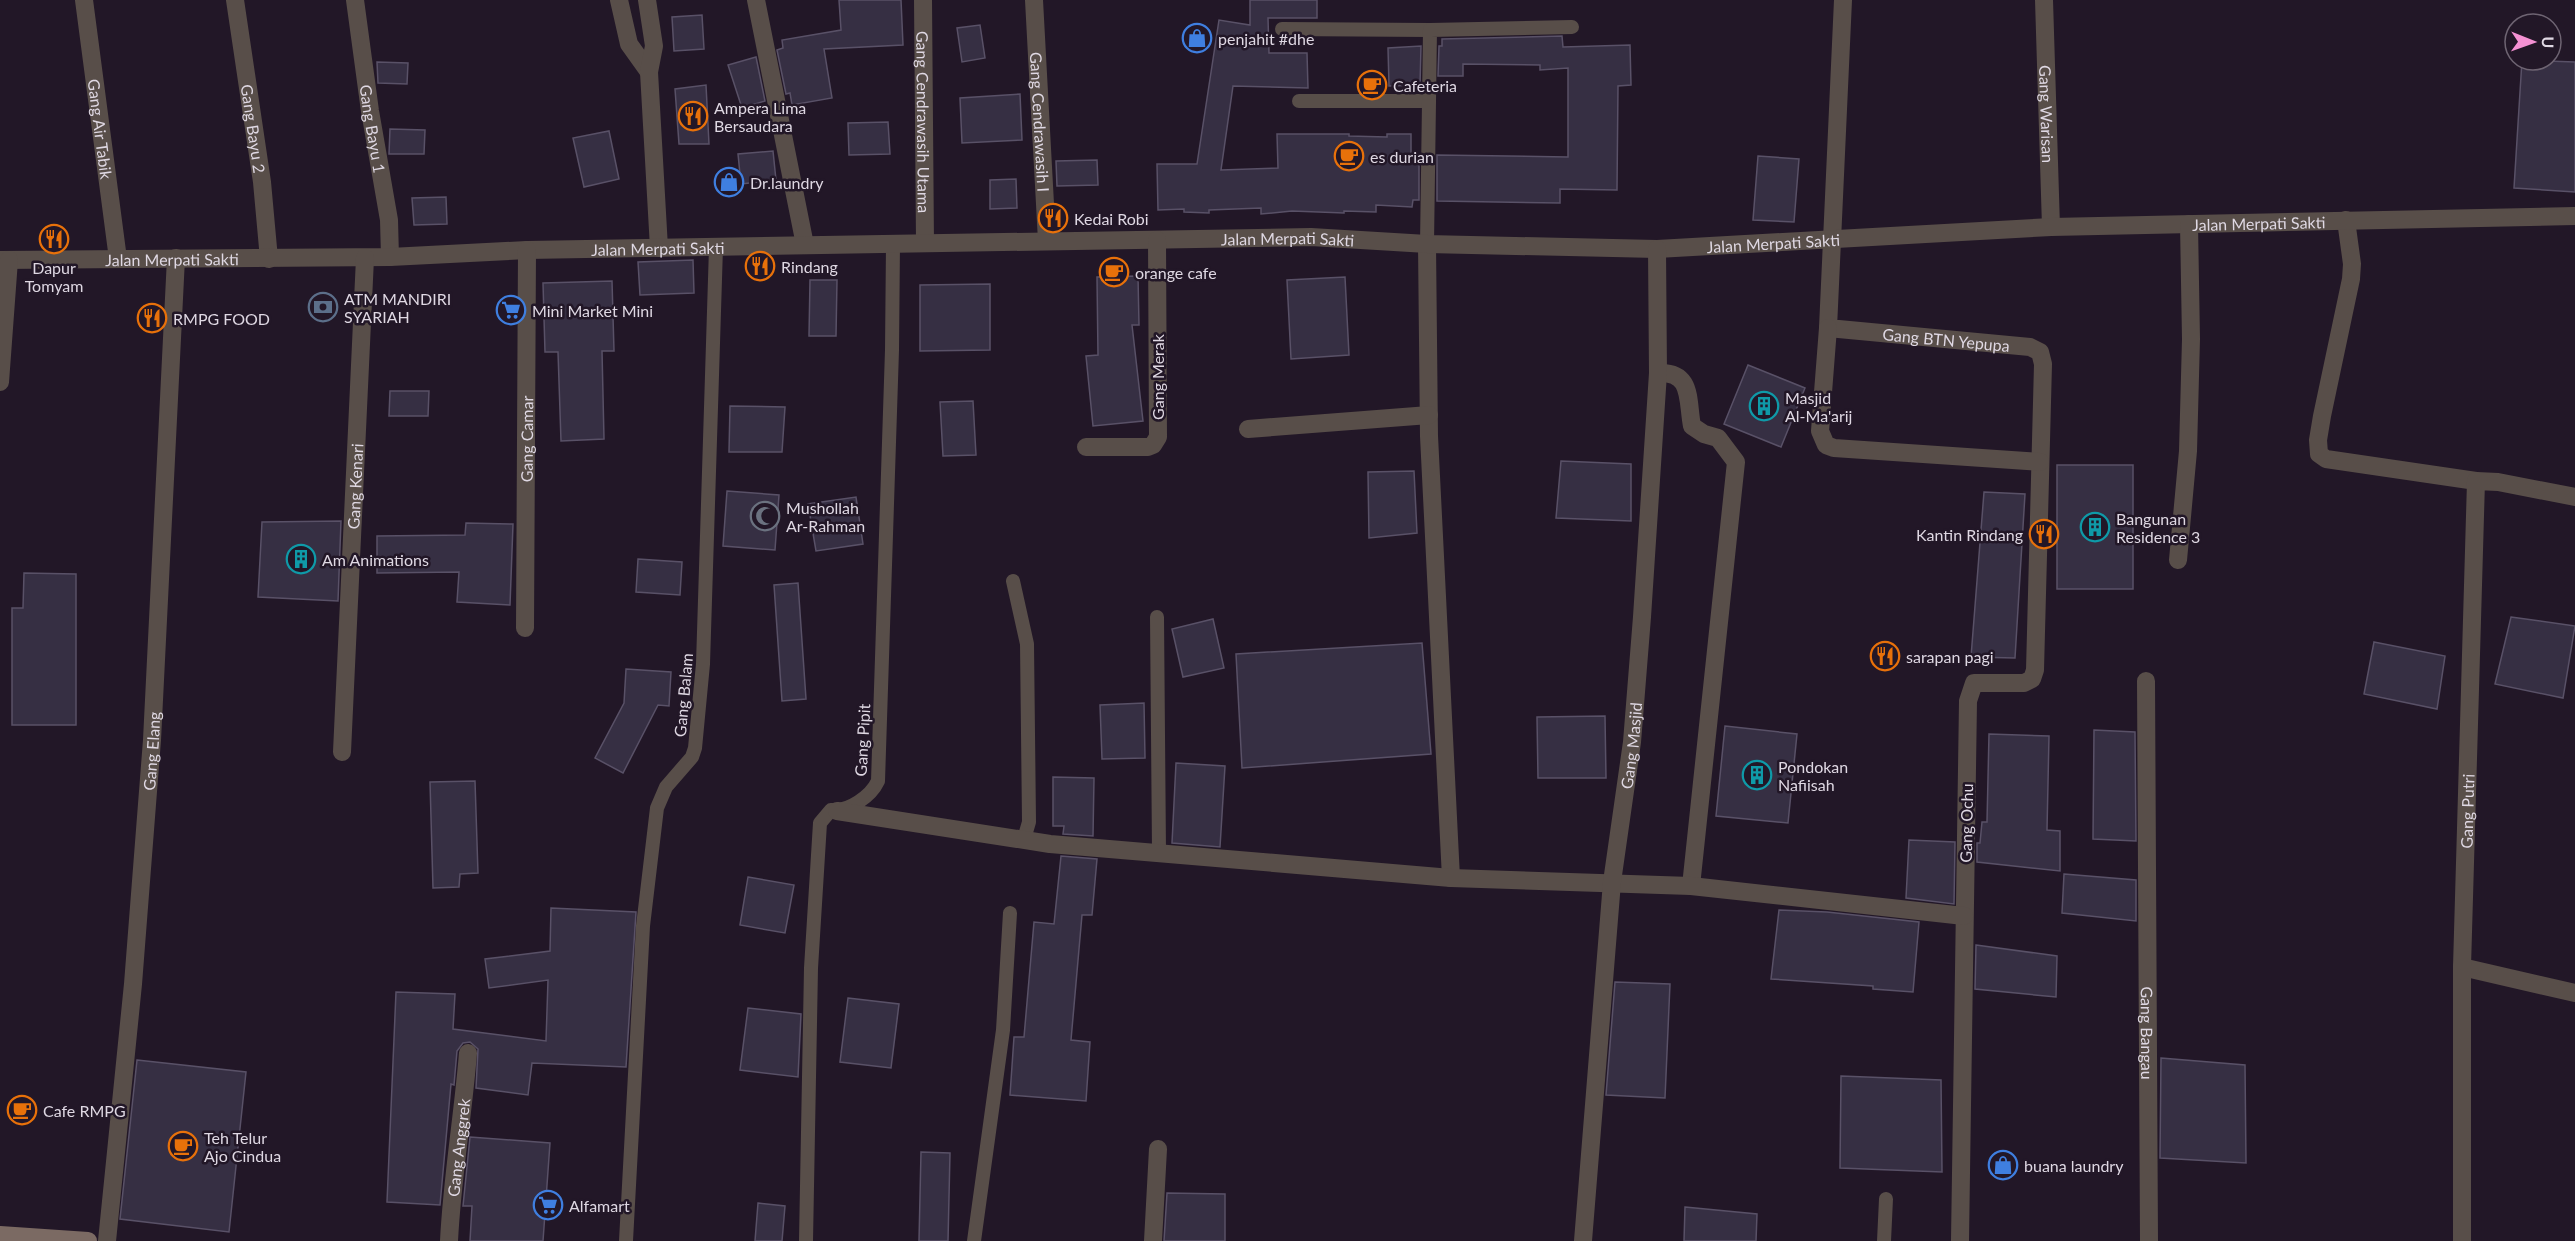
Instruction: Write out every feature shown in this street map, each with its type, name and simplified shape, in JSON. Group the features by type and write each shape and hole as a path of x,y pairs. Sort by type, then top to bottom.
{"street":[{"name":"Gang Air Tabik","path":"84,0 117,259"},
{"name":"Gang Bayu 2","path":"235,0 262,182 269,259"},
{"name":"Gang Bayu 1","path":"355,0 370,111 389,220 390,257"},
{"path":"619,0 630,45 649,72"},
{"path":"647,0 654,46 649,72 659,248"},
{"path":"756,0 805,245"},
{"name":"Gang Cendrawasih Utama","path":"922,0 925,243"},
{"name":"Gang Cendrawasih I","path":"1034,0 1047,241"},
{"path":"1843,0 1833,241 1820,431 1826,445 1834,448 2040,462"},
{"name":"Gang Warisan","path":"2044,0 2051,227"},
{"name":"Jalan Merpati Sakti","path":"4,260 364,258 527,250 1311,237 1427,244 1657,249 1833,241 2051,227 2575,216"},
{"path":"2346,220 2351,254 2351,279 2322,416 2318,440 2319,454 2326,459 2476,482 2498,482 2575,497"},
{"path":"2178,560 2188,451 2191,339 2189,224"},
{"name":"Gang Merak","path":"1086,447 1148,447 1153,445 1158,437 1157,240"},
{"path":"1427,244 1429,415 1451,878"},
{"name":"Gang Masjid","path":"1583,1241 1612,882 1632,742 1658,373 1657,249"},
{"name":"Gang Camar","path":"525,627 527,250"},
{"name":"Gang Elang","path":"107,1241 133,984 152,740 176,258"},
{"name":"Gang Kenari","path":"342,752 364,258"},
{"path":"0,382 4,260"},
{"name":"Gang BTN Yepupa","path":"1828,328 2030,347 2040,352 2043,363 2040,462"},
{"path":"1658,373 1670,372 1679,376 1687,389 1692,426 1704,434 1718,438 1736,462 1691,886"},
{"path":"1248,429 1429,415"},
{"name":"Gang Ochu","path":"1960,1241 1968,702 1974,683 2024,684 2032,679 2035,670 2040,462"},
{"name":"Gang Putri","path":"2462,1241 2462,967 2476,482"},
{"name":"Gang Bangau","path":"2146,681 2149,1241"},
{"path":"837,811 1050,844 1451,878 1691,886 1964,916"},
{"path":"2462,967 2575,993"},
{"name":"Gang Anggrek","path":"449,1241 450,1206 463,1112 468,1053"},
{"path":"1153,1241 1158,1149"},
{"path":"0,1235 88,1241"}],"lane":[{"path":"1282,29 1430,30 1572,27"},
{"path":"1427,244 1430,30"},
{"path":"1299,101 1429,101"},
{"name":"Gang Pipit","path":"806,1241 811,968 820,823 831,810 837,811 856,803 872,792 878,781 892,350 893,244"},
{"name":"Gang Balam","path":"626,1241 643,926 657,808 666,787 692,757 695,748 703,664 716,247"},
{"path":"1013,581 1027,644 1029,822 1024,839"},
{"path":"1157,617 1159,852"},
{"path":"974,1241 1003,1030 1010,912"},
{"path":"1884,1241 1886,1199"}],"building":[{"path":"839,0 901,0 903,45 824,49 832,98 792,105 790,93 786,94 777,50 783,48 782,40 841,30"},
{"path":"1250,0 1317,0 1317,18 1268,18 1269,53 1307,53 1308,88 1233,86 1221,170 1278,168 1277,134 1349,134 1349,136 1387,137 1387,134 1411,134 1411,154 1419,154 1419,200 1413,200 1412,207 1376,205 1376,212 1292,211 1261,214 1261,208 1209,210 1209,213 1184,212 1184,209 1158,210 1157,164 1197,164 1219,20 1250,25"},
{"path":"702,15 704,49 674,51 672,17"},
{"path":"980,25 985,58 962,62 957,28"},
{"path":"1562,36 1563,47 1630,45 1631,85 1618,86 1617,190 1560,189 1560,203 1437,201 1437,155 1568,157 1568,68 1540,70 1540,65 1463,64 1463,76 1438,76 1439,46 1442,46 1442,39"},
{"path":"1421,46 1420,85 1389,86 1388,48"},
{"path":"756,57 765,101 742,108 728,65"},
{"path":"377,62 408,63 407,84 378,83"},
{"path":"2563,62 2575,62 2575,192 2514,188 2521,72 2563,72"},
{"name":"Ampera Lima Bersaudara","path":"706,85 709,144 679,144 675,89"},
{"path":"1020,94 1022,140 962,143 960,98"},
{"path":"888,122 890,154 849,155 848,123"},
{"path":"390,129 425,130 424,154 389,154"},
{"path":"609,131 619,179 584,187 573,138"},
{"path":"773,151 776,180 741,184 738,154"},
{"path":"1758,156 1799,159 1794,222 1753,220"},
{"path":"1097,160 1098,185 1057,186 1056,161"},
{"path":"1016,179 1017,208 990,209 990,180"},
{"path":"446,197 447,224 414,225 412,198"},
{"path":"693,260 694,293 640,295 638,262"},
{"path":"1138,276 1139,325 1132,325 1143,421 1093,426 1086,356 1098,355 1097,277"},
{"path":"1345,277 1349,355 1291,359 1287,280"},
{"path":"810,280 837,280 836,336 809,336"},
{"path":"612,281 614,351 602,351 604,439 561,441 558,352 545,352 543,283"},
{"path":"990,284 990,350 920,351 920,285"},
{"name":"Masjid Al-Ma'arij","path":"1748,365 1805,388 1781,447 1724,424"},
{"path":"390,391 429,391 428,416 389,416"},
{"path":"973,401 976,455 943,456 940,402"},
{"path":"730,406 785,407 782,452 729,452"},
{"path":"1561,461 1631,464 1631,521 1556,518"},
{"name":"Bangunan Residence 3","path":"2057,465 2133,465 2133,589 2057,589"},
{"path":"1414,471 1417,533 1369,538 1368,472"},
{"path":"727,491 779,495 775,550 723,546"},
{"path":"1984,492 2025,494 2015,658 1971,657"},
{"path":"856,497 863,544 816,551 808,504"},
{"name":"Am Animations","path":"341,521 338,601 258,597 262,522"},
{"path":"466,523 513,524 510,605 457,602 459,572 377,573 377,536 465,535"},
{"path":"638,559 682,562 680,595 636,592"},
{"path":"24,573 76,574 76,725 12,725 12,608 23,608"},
{"path":"798,583 806,699 782,701 774,585"},
{"path":"2511,617 2575,626 2563,698 2495,684"},
{"path":"1213,619 1224,668 1183,677 1172,629"},
{"path":"2374,642 2445,656 2437,709 2364,694"},
{"path":"1422,643 1431,754 1242,768 1236,654"},
{"path":"626,669 671,672 669,706 658,705 623,773 595,758 624,703"},
{"path":"1144,703 1145,758 1102,759 1100,705"},
{"path":"1605,716 1606,778 1538,778 1537,717"},
{"name":"Pondokan Nafiisah","path":"1725,726 1797,734 1788,823 1716,816"},
{"path":"2094,730 2135,732 2136,841 2093,839"},
{"path":"1989,734 2049,736 2047,830 2060,831 2060,871 1977,862 1977,843 1980,843 1982,822 1987,822"},
{"path":"1176,763 1225,766 1220,847 1172,843"},
{"path":"1053,777 1094,778 1093,836 1063,834 1064,826 1053,826"},
{"path":"475,781 478,873 460,874 459,887 433,888 430,782"},
{"path":"1909,840 1955,842 1954,904 1906,898"},
{"path":"1061,856 1097,859 1092,915 1082,915 1071,1040 1090,1042 1086,1101 1010,1095 1014,1037 1024,1037 1034,922 1054,924"},
{"path":"2064,874 2136,880 2136,921 2062,913"},
{"path":"748,877 794,885 785,933 740,925"},
{"path":"551,908 636,912 626,1067 532,1063 528,1095 476,1088 478,1049 470,1042 463,1043 457,1051 454,1085 451,1084 440,1205 387,1202 396,992 455,994 453,1029 546,1041 548,980 489,988 485,959 550,951"},
{"path":"1779,910 1827,912 1919,922 1913,992 1873,989 1873,986 1771,979"},
{"path":"1976,945 2057,956 2056,997 1975,989"},
{"path":"1615,982 1670,984 1665,1098 1606,1095"},
{"path":"848,998 899,1004 891,1068 840,1062"},
{"path":"748,1008 801,1014 798,1077 740,1070"},
{"path":"2161,1058 2245,1065 2246,1163 2160,1158"},
{"name":"Teh Telur Ajo Cindua","path":"137,1060 246,1072 229,1232 120,1219"},
{"path":"1841,1076 1941,1080 1942,1172 1840,1168"},
{"path":"470,1137 550,1143 543,1241 470,1241 472,1206 463,1206"},
{"path":"921,1152 950,1153 948,1241 919,1241"},
{"path":"1167,1193 1225,1194 1225,1241 1164,1241"},
{"path":"758,1203 785,1206 782,1241 755,1241"},
{"path":"1685,1207 1757,1214 1756,1241 1684,1241"}],"place":[{"name":"penjahit #dhe","path":"1197,38"},
{"name":"Cafeteria","path":"1372,85"},
{"name":"Ampera Lima Bersaudara","path":"693,116"},
{"name":"es durian","path":"1349,156"},
{"name":"Dr.laundry","path":"729,182"},
{"name":"Kedai Robi","path":"1053,218"},
{"name":"Dapur Tomyam","path":"54,239"},
{"name":"Rindang","path":"760,266"},
{"name":"orange cafe","path":"1114,272"},
{"name":"ATM MANDIRI SYARIAH","path":"323,307"},
{"name":"Mini Market Mini","path":"511,310"},
{"name":"RMPG FOOD","path":"152,318"},
{"name":"Masjid Al-Ma'arij","path":"1764,406"},
{"name":"Mushollah Ar-Rahman","path":"765,516"},
{"name":"Bangunan Residence 3","path":"2095,527"},
{"name":"Kantin Rindang","path":"2044,534"},
{"name":"Am Animations","path":"301,559"},
{"name":"sarapan pagi","path":"1885,656"},
{"name":"Pondokan Nafiisah","path":"1757,775"},
{"name":"Cafe RMPG","path":"22,1110"},
{"name":"Teh Telur Ajo Cindua","path":"183,1146"},
{"name":"buana laundry","path":"2003,1165"},
{"name":"Alfamart","path":"548,1205"}]}
